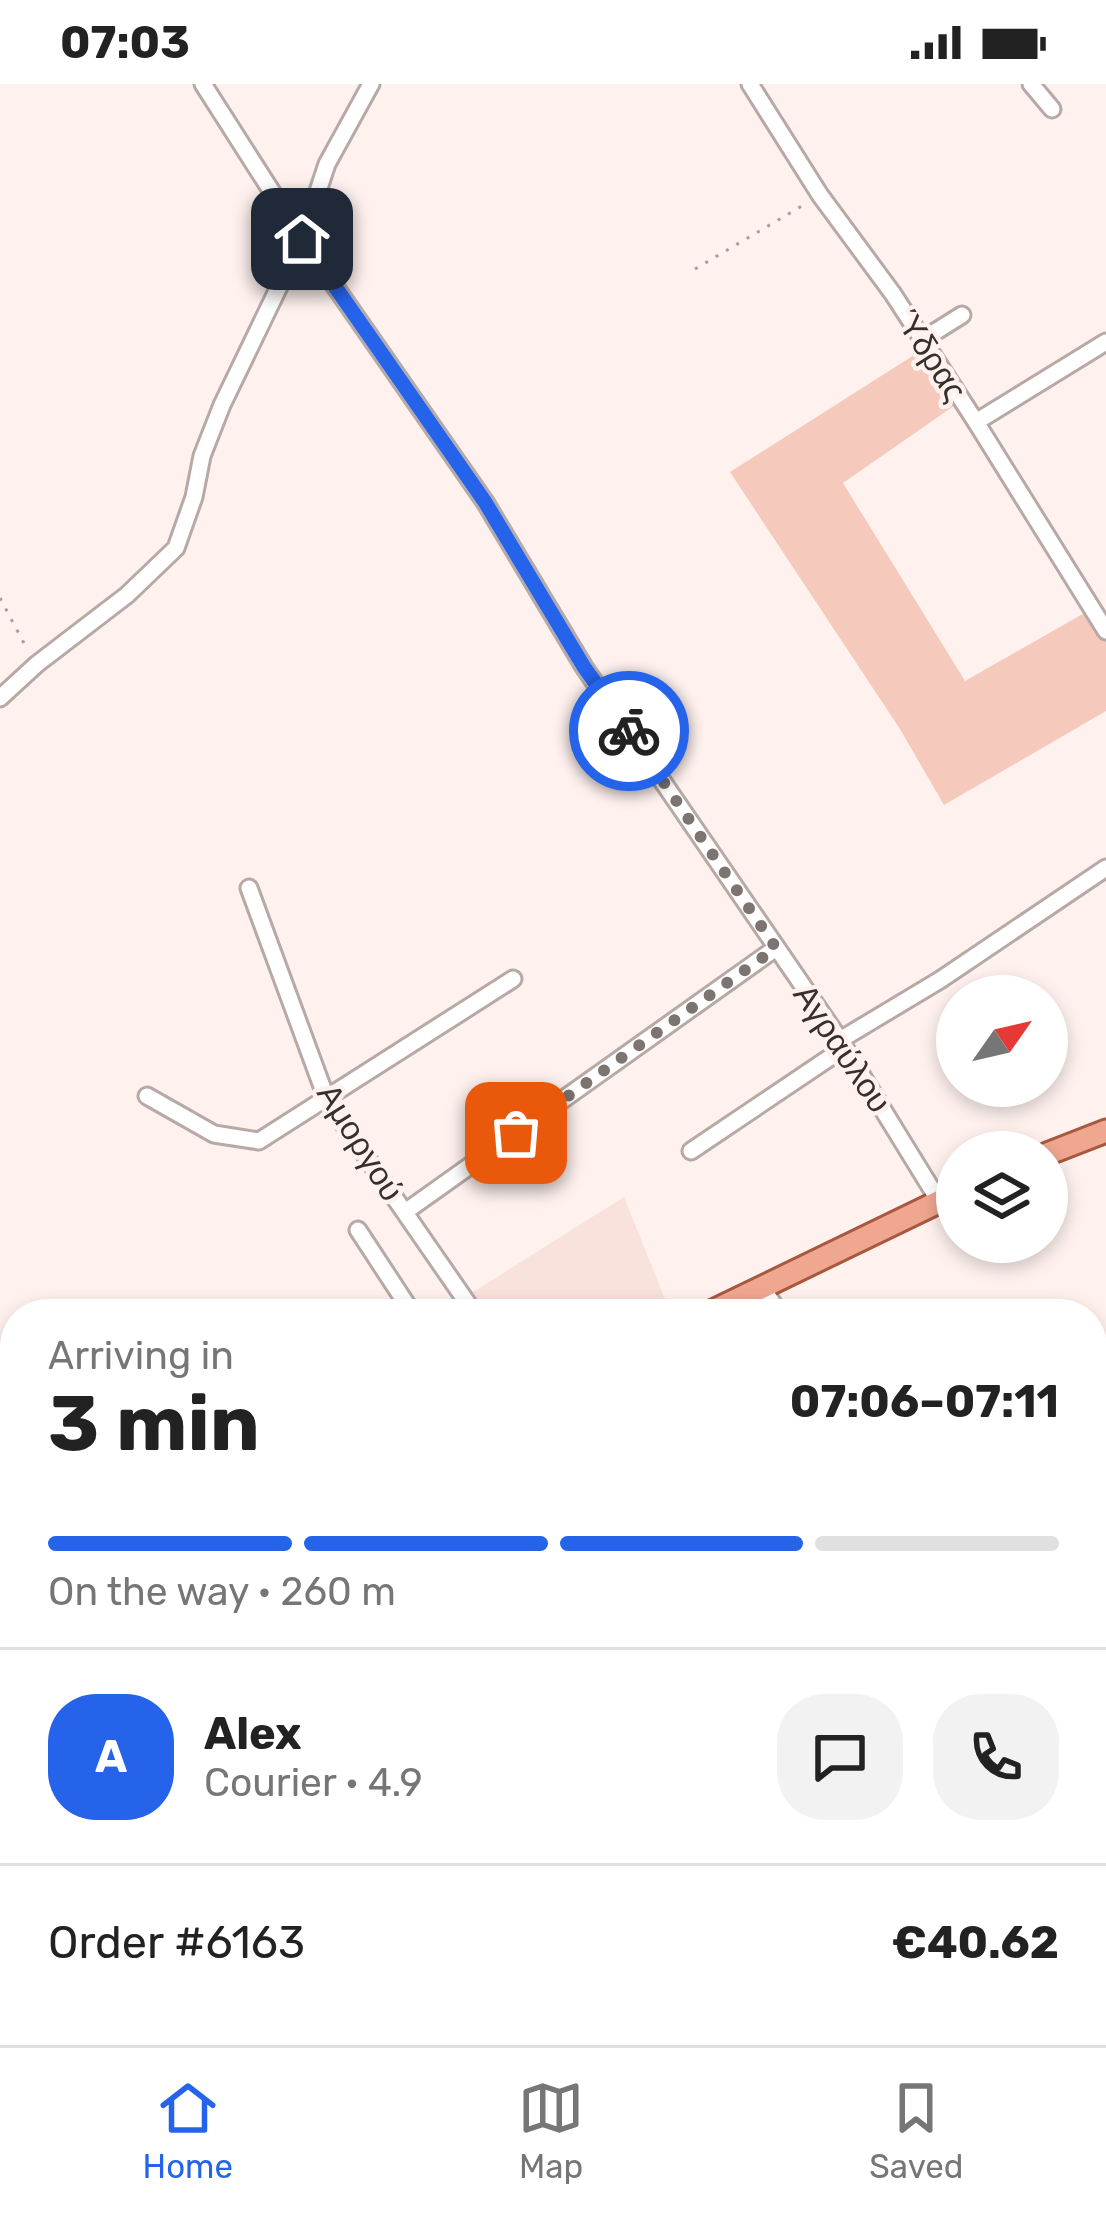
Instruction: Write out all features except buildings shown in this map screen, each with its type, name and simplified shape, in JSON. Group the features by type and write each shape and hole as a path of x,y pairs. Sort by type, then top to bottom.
{"main road":[{"path":"1068,1146 1106,1131"},
{"path":"736,1299 936,1203"}],"street":[{"name":"Αγραύλου","path":"203,84 302,239 485,502 584,667 936,1180"},
{"path":"0,698 127,595 176,548 215,422 302,239 327,164 371,84"},
{"name":"Ύδρας","path":"750,84 820,196 976,422 1106,631"},
{"path":"1030,84 1052,109"},
{"path":"922,340 962,315"},
{"path":"976,422 1106,342"},
{"path":"691,1151 1106,868"},
{"name":"Αμοργού","path":"249,889 327,1100 466,1299"},
{"path":"405,1212 776,948"},
{"path":"147,1096 214,1134 259,1141 513,979"},
{"path":"358,1231 403,1299"},
{"path":"761,1286 770,1299"}],"path":[{"path":"695,269 820,196"},
{"path":"0,598 7,618 37,664"}],"shaded area":[{"path":"922,350 958,403 843,483 965,681 1088,611 1106,640 1106,711 944,805 900,729 730,472"},
{"path":"624,1197 665,1299 474,1299 470,1294"}],"way so far":[{"path":"516,1133 776,948 629,731"}],"route":[{"path":"302,239 485,502 584,667 629,731"}]}
